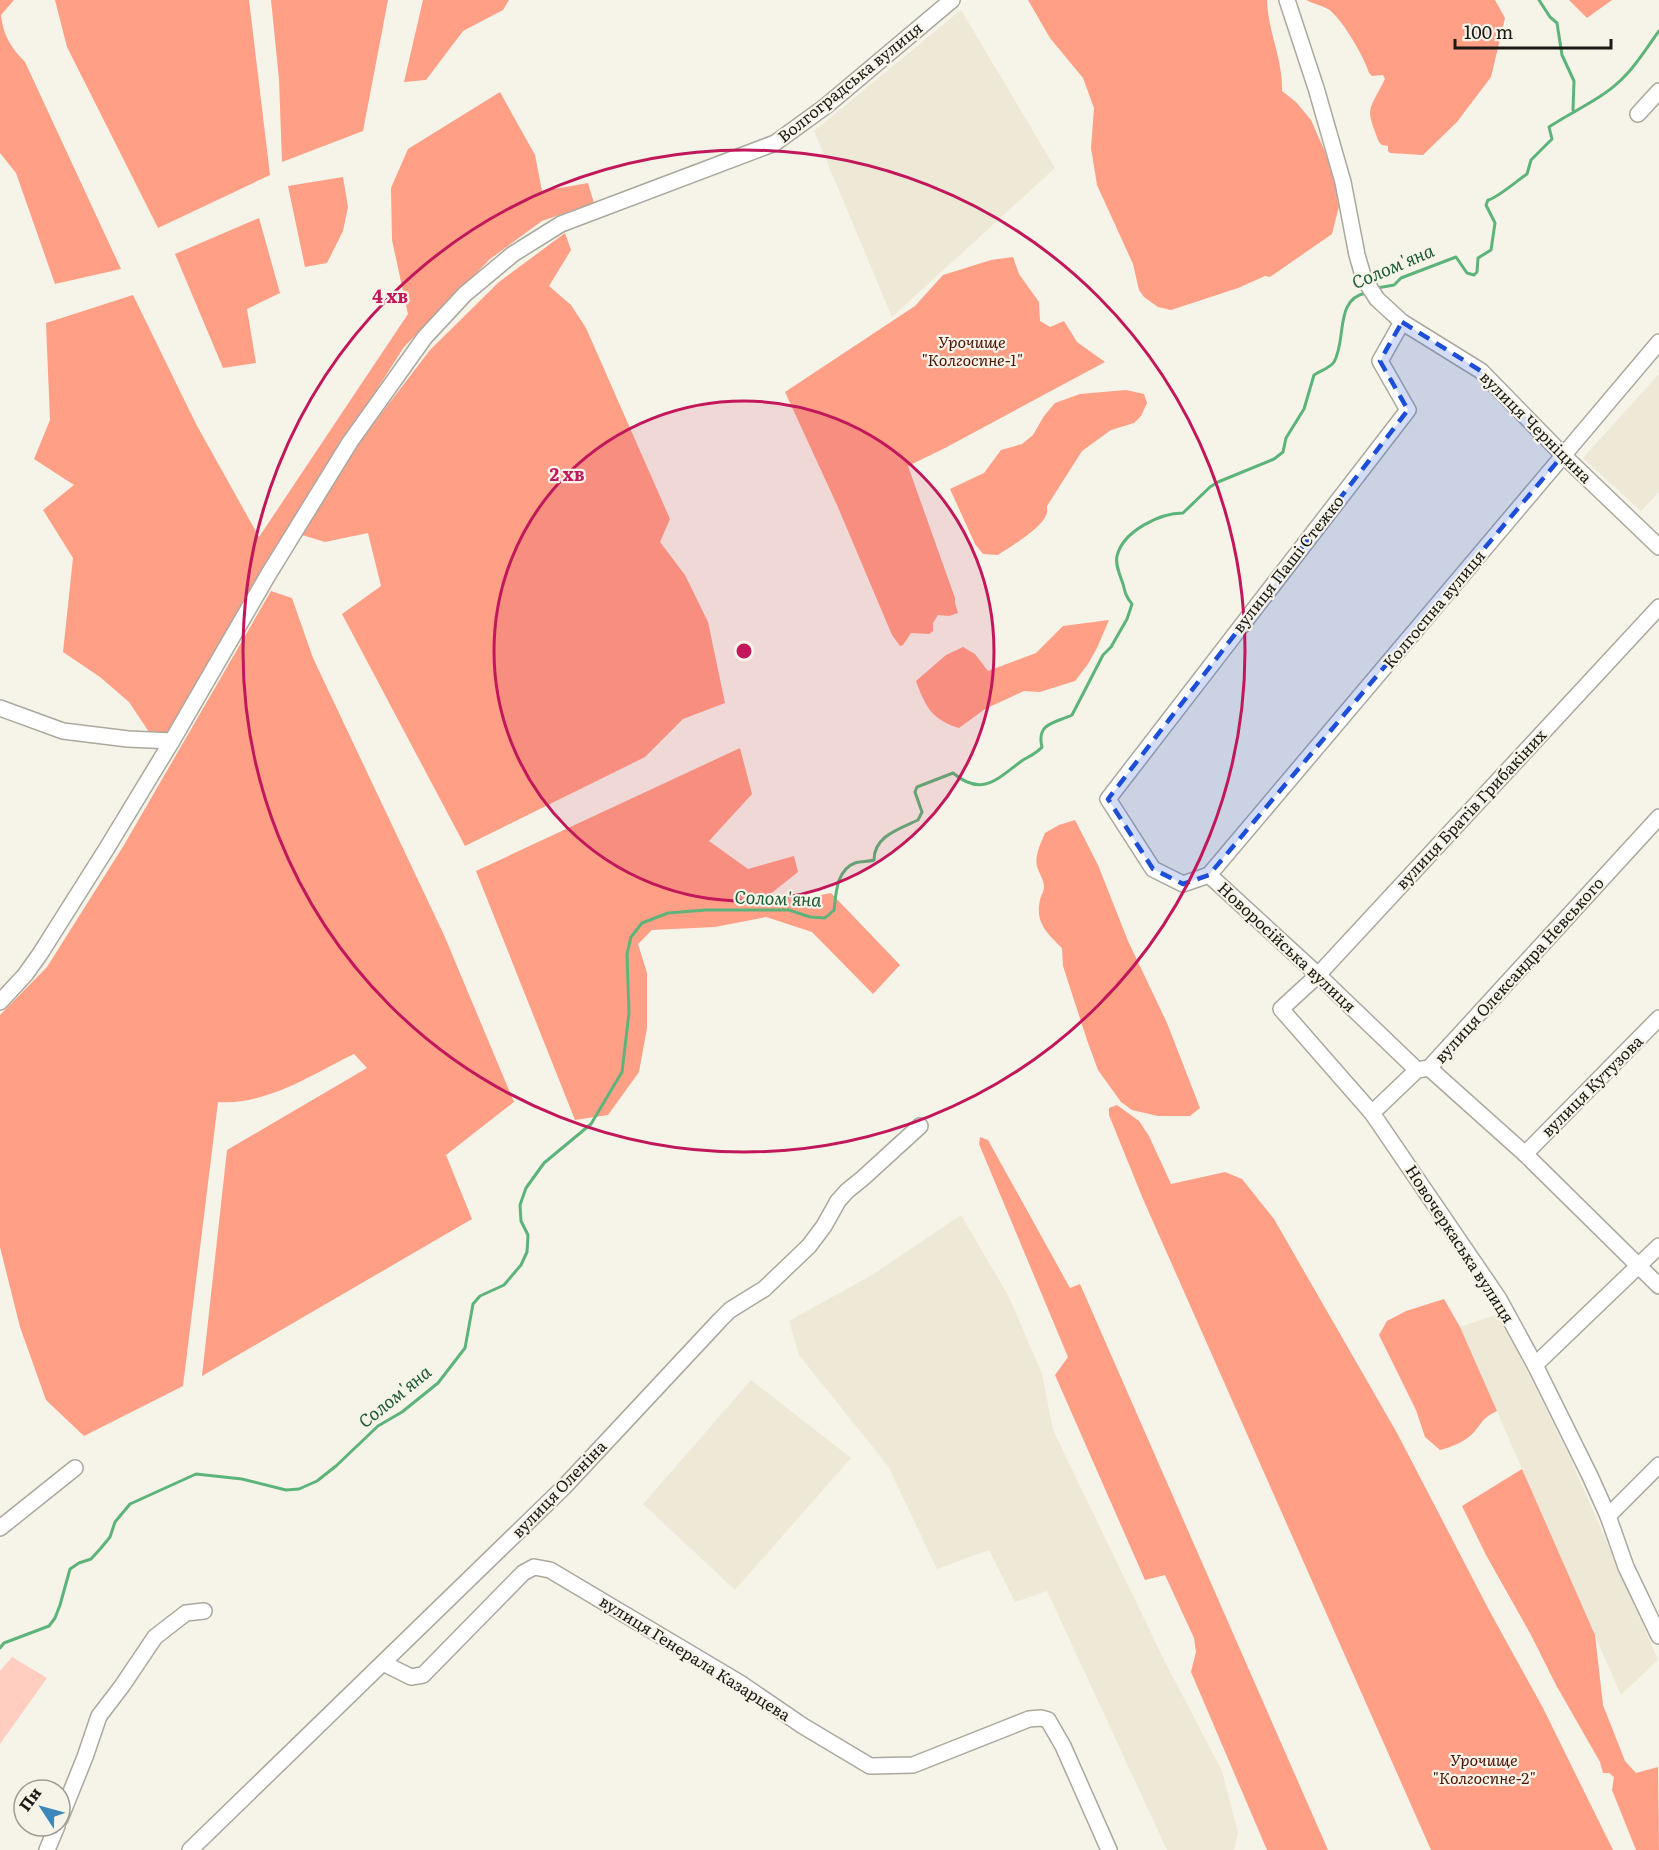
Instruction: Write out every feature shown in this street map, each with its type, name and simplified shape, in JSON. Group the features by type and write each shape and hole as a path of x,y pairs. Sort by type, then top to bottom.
{"street":[{"name":"Волгоградська вулиця","path":"0,1002 25,975 40,954 172,741 268,575 350,441 425,337 465,294 513,254 561,224 775,143 826,106 952,0"},
{"name":"вулиця Черніцина","path":"1287,0 1343,182 1364,279 1377,299 1402,322 1481,371 1563,455 1659,547"},
{"path":"1638,114 1659,91"},
{"name":"вулиця Паші Стежко","path":"1108,799 1407,410 1380,361 1402,322"},
{"name":"Колгоспна вулиця","path":"1209,875 1659,342"},
{"name":"вулиця Братів Грибакіних","path":"1281,1009 1318,975 1659,607"},
{"path":"0,708 63,731 128,739 172,741"},
{"name":"Новоросійська вулиця","path":"1108,799 1153,869 1182,884 1209,875 1423,1069 1525,1154 1659,1286"},
{"name":"вулиця Олександра Невського","path":"1372,1113 1423,1069 1659,817"},
{"name":"Новочеркаська вулиця","path":"1281,1009 1372,1113 1499,1299 1535,1365 1608,1516 1626,1567 1659,1636"},
{"name":"вулиця Кутузова","path":"1525,1154 1659,1018"},
{"name":"вулиця Оленіна","path":"190,1850 564,1487 730,1310 764,1289 809,1246 847,1191 921,1126"},
{"path":"1535,1365 1659,1246"},
{"path":"1608,1516 1659,1465"},
{"path":"0,1528 75,1468"},
{"name":"вулиця Генерала Казарцева","path":"383,1663 411,1677 423,1675 523,1573 534,1567 550,1570 734,1679 803,1726 870,1767 913,1765 1029,1719 1048,1720 1054,1727 1109,1850"},
{"path":"72,1789 99,1716 155,1637 186,1613 204,1611"}],"highlighted area":[{"path":"1402,322 1481,371 1563,455 1209,875 1183,884 1153,869 1108,799 1408,410 1380,361"}],"shaded area":[{"path":"961,10 1055,168 892,317 814,131"},
{"path":"1659,374 1659,492 1641,511 1583,458"},
{"path":"961,1215 1009,1297 1042,1374 1053,1430 1165,1662 1222,1771 1238,1833 1234,1850 1167,1850 1047,1591 1015,1602 989,1550 937,1569 888,1466 799,1355 789,1321 872,1275"},
{"path":"1499,1314 1570,1458 1658,1660 1621,1695 1460,1327"},
{"path":"751,1380 851,1458 735,1590 643,1504"},
{"path":"12,1657 47,1678 0,1744 0,1671"}],"green space":[{"path":"0,0 14,0 1,15 6,35 25,62 121,269 55,284 16,173 0,153"},
{"path":"55,0 249,0 270,175 158,228 67,47"},
{"path":"271,0 388,0 363,131 282,162 279,79"},
{"path":"423,0 509,0 503,10 463,31 426,80 404,82"},
{"path":"1028,0 1267,0 1282,79 1282,91 1296,102 1311,120 1330,163 1341,198 1332,234 1270,277 1265,276 1238,288 1171,310 1158,307 1144,297 1139,290 1133,264 1097,185 1091,148 1094,108 1083,78 1050,38"},
{"path":"1306,0 1495,0 1505,18 1491,77 1457,122 1423,155 1390,153 1388,146 1379,142 1370,115 1372,104 1385,79 1383,75 1372,76 1369,73 1352,38 1333,13"},
{"path":"1569,0 1612,0 1587,18"},
{"path":"500,92 535,155 542,191 588,183 594,203 542,221 490,259 404,347 280,540 169,735 149,732 129,702 100,677 63,652 73,558 43,510 74,485 34,459 50,420 46,323 133,295 196,424 259,537 408,314 392,240 391,188 408,149"},
{"path":"343,177 348,207 343,231 327,263 305,267 288,186"},
{"path":"259,218 280,293 247,309 256,363 223,368 175,254"},
{"path":"565,233 571,250 549,286 571,305 586,328 670,519 660,542 685,575 708,622 725,703 683,719 645,757 465,846 342,614 381,586 368,533 325,542 302,535 361,440 430,350 499,282"},
{"name":"Урочище \"Колгоспне-1\"","path":"1013,257 1019,274 1039,302 1040,321 1050,327 1064,321 1077,342 1105,362 908,466 955,598 958,613 949,616 938,615 933,623 933,631 929,634 911,633 900,646 892,635 837,505 785,392 915,306 943,275 991,260"},
{"name":"Урочище \"Колгоспне-1\"","path":"1126,390 1144,394 1147,403 1141,416 1134,423 1111,430 1082,451 1047,506 1047,513 1038,526 998,555 983,554 975,544 950,489 984,473 1001,450 1022,444 1033,435 1055,403 1080,394"},
{"path":"271,591 292,598 313,658 444,935 514,1102 446,1155 472,1219 202,1376 227,1150 367,1068 354,1054 271,1094 236,1102 218,1102 183,1386 84,1436 46,1400 20,1327 0,1247 0,1015 47,967 124,845"},
{"path":"1109,620 1097,648 1075,681 1040,692 1024,691 985,709 959,728 942,721 931,711 916,681 946,655 963,647 975,654 988,671 1036,653 1063,626"},
{"path":"740,748 752,794 709,841 748,869 794,856 798,872 764,899 806,898 831,893 900,965 873,994 812,932 766,917 715,927 652,930 638,944 647,973 647,1028 639,1072 608,1115 575,1120 476,871"},
{"path":"1075,820 1098,865 1128,941 1167,1023 1200,1108 1190,1116 1158,1116 1132,1110 1121,1102 1098,1070 1063,966 1062,948 1047,932 1039,915 1044,887 1037,865 1040,846 1045,833"},
{"name":"Урочище \"Колгоспне-2\"","path":"1117,1105 1139,1121 1149,1136 1171,1184 1225,1172 1242,1179 1274,1219 1397,1433 1543,1708 1613,1850 1431,1850 1143,1199 1109,1115 1109,1108"},
{"path":"980,1137 988,1140 1070,1288 1080,1284 1328,1850 1267,1850 1191,1672 1196,1652 1194,1638 1165,1575 1145,1580 1055,1375 1068,1357 979,1144"},
{"path":"1444,1299 1460,1327 1497,1411 1486,1418 1468,1438 1440,1450 1425,1437 1416,1410 1379,1335 1387,1321 1406,1311"},
{"path":"1522,1469 1595,1635 1603,1705 1625,1761 1636,1773 1658,1767 1659,1850 1636,1850 1612,1790 1614,1777 1609,1773 1603,1773 1600,1762 1556,1685 1462,1506"}],"waterway":[{"path":"1539,0 1550,17 1557,23 1562,55 1574,81 1573,110"},
{"name":"Солом'яна","path":"1377,288 1394,285 1401,278 1456,257 1467,273 1474,275 1477,272 1478,258 1491,250 1495,223 1486,205 1488,200 1527,174 1531,160 1552,139 1549,127 1614,86 1632,68 1659,31"},
{"name":"Солом'яна","path":"0,1648 4,1643 49,1626 60,1605 70,1569 91,1559 110,1537 115,1522 130,1504 196,1474 242,1479 286,1490 299,1489 317,1481 378,1426 402,1412 438,1383 465,1348 473,1304 480,1296 504,1285 521,1265 527,1252 528,1235 521,1221 520,1205 526,1188 544,1163 591,1124 622,1072 629,1013 627,954 631,937 642,923 668,913 706,910 789,910 810,917 825,918 834,910 838,883 844,871 855,863 874,860 875,852 883,839 918,820 922,812 915,792 917,787 953,773 973,784 990,783 1038,751 1042,747 1041,739 1044,728 1072,715 1103,655 1111,647 1127,619 1132,604 1126,594 1117,566 1117,556 1121,547 1134,531 1144,525 1164,516 1183,513 1218,482 1274,459 1283,452 1286,438 1304,409 1314,375 1334,362 1338,353 1345,312 1349,303 1366,293"}]}
